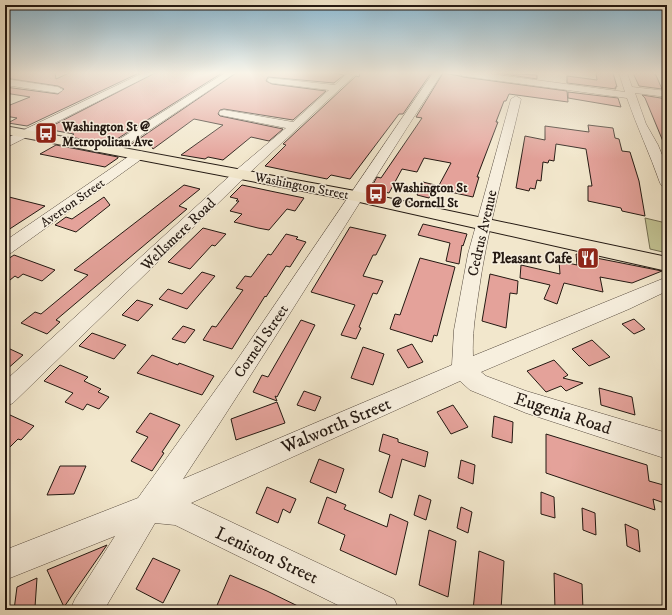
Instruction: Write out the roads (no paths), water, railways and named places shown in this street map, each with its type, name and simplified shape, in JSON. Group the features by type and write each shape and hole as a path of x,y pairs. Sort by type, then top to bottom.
{"main road":[{"name":"Washington Street","path":"5,130 355,196 667,264"}],"street":[{"path":"5,144 92,102"},
{"path":"111,150 186,102"},
{"name":"Wellsmere Road","path":"5,396 240,174 322,102"},
{"name":"Cornell Street","path":"86,610 148,508 247,363 355,196 419,102"},
{"name":"Cedrus Avenue","path":"463,370 461,351 469,288 483,224 515,102"},
{"path":"634,102 641,124 652,145 667,183"},
{"path":"224,113 295,126"},
{"path":"652,145 667,147"},
{"name":"Averton Street","path":"5,249 139,155"},
{"name":"Walworth Street","path":"5,565 148,508 463,370 622,304 667,283"},
{"name":"Eugenia Road","path":"463,370 478,383 526,402 667,446"},
{"name":"Leniston Street","path":"148,508 179,512 383,610"}],"place":[{"name":"Washington St @ Metropolitan Ave","path":"46,133"},
{"name":"Washington St @ Cornell St","path":"376,194"},
{"name":"Pleasant Cafe","path":"588,258"}]}
